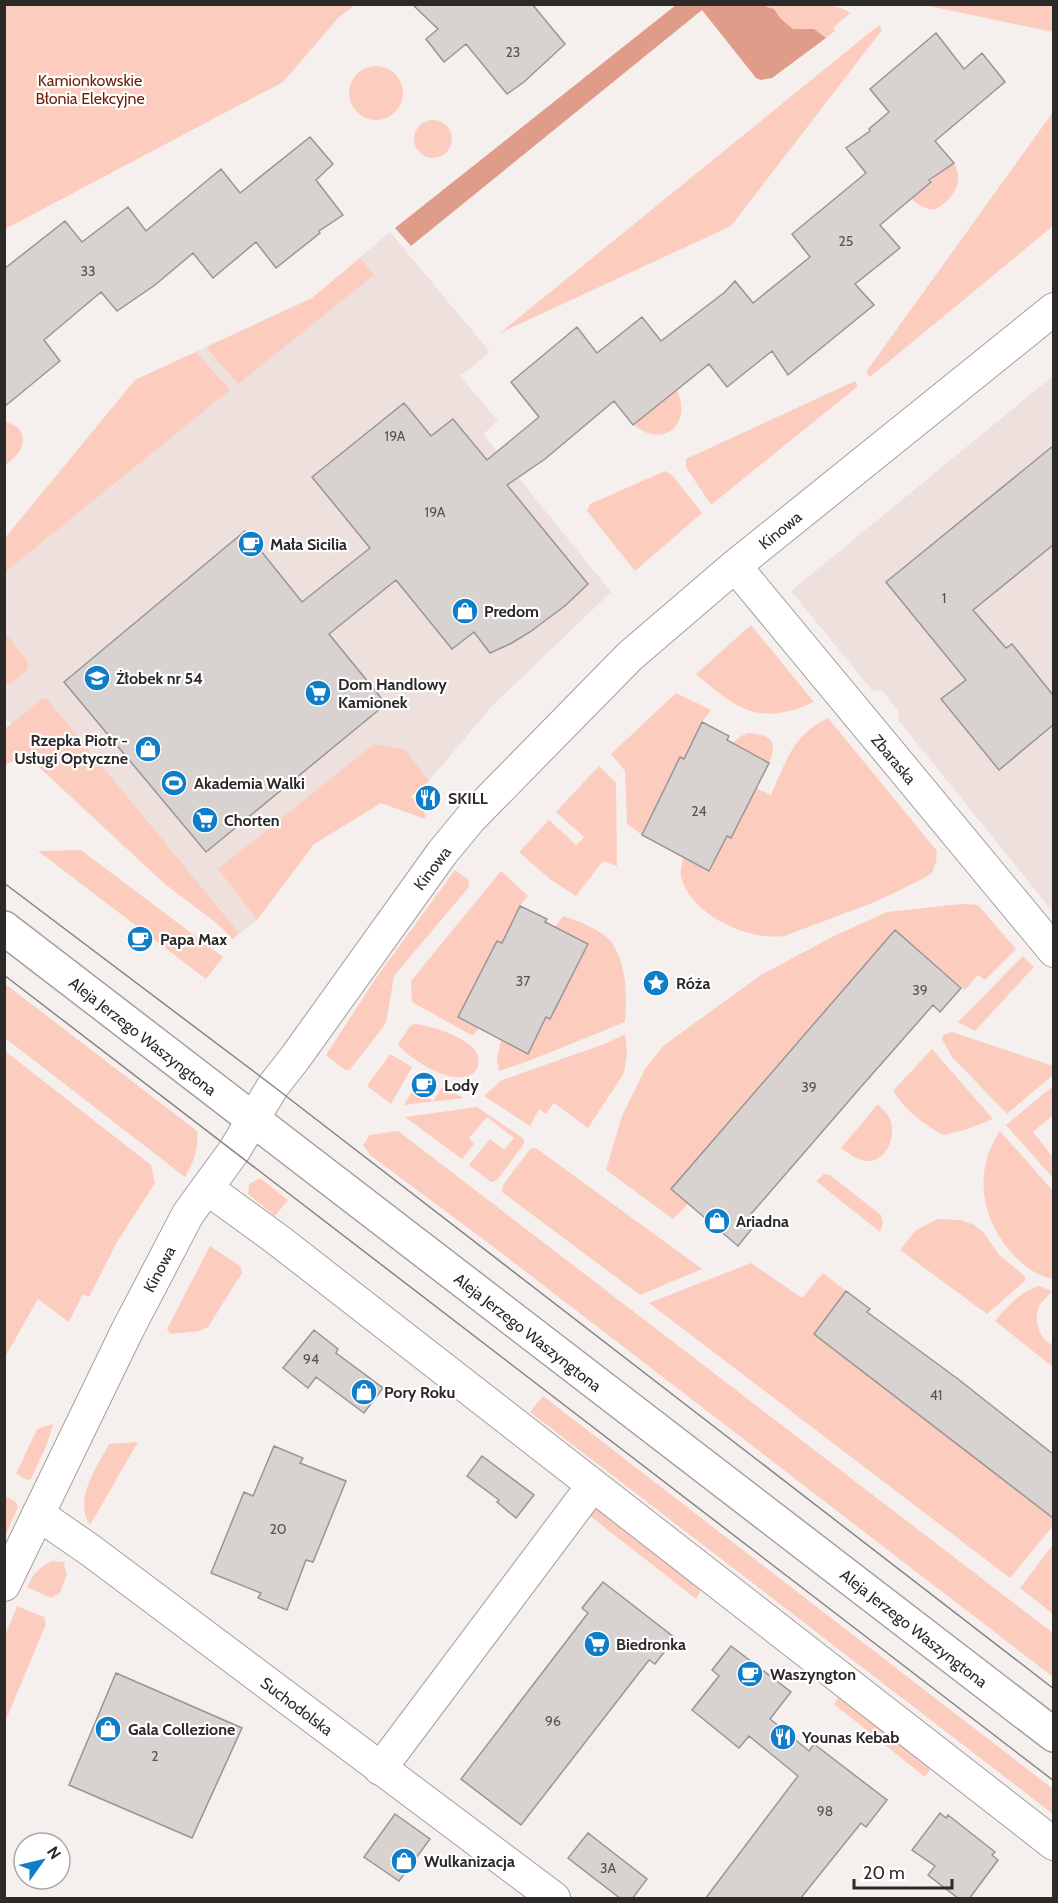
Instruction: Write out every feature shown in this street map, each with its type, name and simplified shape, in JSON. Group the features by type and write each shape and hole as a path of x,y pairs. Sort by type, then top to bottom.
{"main road":[{"name":"Aleja Jerzego Waszyngtona","path":"4,928 1053,1735"}],"street":[{"name":"Kinowa","path":"4,1585 127,1331 188,1215 208,1189 273,1086 442,853 470,819 636,650 735,566 1053,309"},
{"name":"Zbaraska","path":"735,566 1053,951"},
{"path":"208,1189 278,1240 1053,1844"},
{"path":"380,1769 593,1485"},
{"name":"Suchodolska","path":"38,1515 90,1550 554,1899"}],"shaded area":[{"path":"676,5 761,5 774,9 781,19 793,29 814,29 826,38 772,78 761,80 756,78 702,10 411,246 395,228"},
{"path":"390,232 490,352 460,376 498,421 483,434 611,592 492,706 429,781 411,796 401,810 381,803 314,844 257,920 233,939 214,921 165,884 26,755 5,729 11,724 5,717 5,538 135,380 312,298"},
{"path":"1053,376 1053,912 899,721 898,711 883,691 872,690 791,591"}],"green space":[{"name":"Kamionkowskie Błonia Elekcyjne","path":"5,4 355,5 339,17 283,82 5,229"},
{"path":"761,5 833,6 850,13 833,28 835,31 826,38 814,29 793,29 781,19 774,9"},
{"path":"924,5 1053,5 1053,32"},
{"path":"879,25 882,30 731,226 500,333"},
{"path":"376,66 386,68 395,74 401,83 403,93 401,103 395,112 386,118 376,120 366,118 357,112 351,103 349,93 351,83 357,74 366,68"},
{"path":"1053,112 1053,226 870,377 866,372"},
{"path":"433,120 447,125 452,139 447,153 433,158 419,153 414,139 419,125"},
{"path":"951,163 954,163 958,177 955,190 946,201 934,210 921,206 911,198"},
{"path":"360,258 374,275 238,384 206,347 312,298"},
{"path":"196,352 230,390 5,572 5,538 135,380"},
{"path":"855,381 858,386 711,505 686,467 686,459"},
{"path":"677,390 681,403 681,414 672,430 655,435 634,425 635,422"},
{"path":"5,421 18,428 23,439 17,454 5,465 5,446 7,446"},
{"path":"665,471 672,475 702,513 635,571 587,511 590,504"},
{"path":"751,625 814,702 778,713 750,710 724,697 696,674"},
{"path":"5,633 27,660 28,669 8,685 5,683"},
{"path":"676,693 711,710 702,722 684,759 680,758 642,835 627,824 625,771 611,754"},
{"path":"42,699 47,699 239,933 233,939 214,921 165,884 26,755 5,765 5,729"},
{"path":"828,718 937,851 932,873 875,902 784,936 754,934 723,923 708,914 687,891 681,877 683,858 710,871 727,836 731,838 756,788 771,795 792,750 806,732"},
{"path":"748,733 762,735 770,740 773,748 769,763 733,743"},
{"path":"374,744 404,749 429,781 411,796 426,815 425,819 381,803 314,844 257,920 218,869"},
{"path":"599,766 616,783 617,866 603,861 576,896 551,880 519,852 549,820 576,845 584,837 556,812"},
{"path":"81,850 223,957 206,979 38,851"},
{"path":"455,870 468,879 469,887 394,976 386,1023 350,1070 345,1070 326,1055 376,978"},
{"path":"501,871 528,896 520,906 502,943 498,941 458,1017 479,1027 473,1036 412,1002 411,981"},
{"path":"962,904 978,905 1016,949 985,980 978,975 965,990 895,930 671,1189 688,1204 673,1219 606,1170 622,1116 645,1069 663,1046 761,975 832,937 887,912"},
{"path":"563,916 596,930 612,943 623,971 626,992 625,1022 499,1071 497,1058 501,1040 528,1053 546,1017 550,1019 588,945 555,927"},
{"path":"1023,956 1034,967 975,1031 958,1022"},
{"path":"4,983 197,1131 195,1155 185,1177 5,1038"},
{"path":"416,1024 445,1032 466,1042 478,1056 476,1070 468,1076 449,1076 427,1067 408,1054 398,1044 411,1025"},
{"path":"952,1032 1053,1066 1053,1075 1007,1114 952,1057 942,1039 943,1035"},
{"path":"625,1034 627,1055 624,1073 588,1128 554,1103 546,1114 539,1109 530,1126 484,1096 502,1080 607,1043"},
{"path":"932,1049 993,1119 965,1130 943,1135 909,1111 893,1091"},
{"path":"5,1051 151,1165 155,1183 117,1242 89,1297 83,1294 69,1322 38,1299 5,1357"},
{"path":"390,1054 412,1067 391,1104 367,1086"},
{"path":"1053,1086 1053,1115 1033,1132 1053,1157 1053,1178 1006,1125"},
{"path":"442,1087 464,1098 404,1105 414,1089 433,1101"},
{"path":"878,1104 890,1119 891,1140 879,1158 866,1161 841,1148"},
{"path":"477,1107 524,1139 524,1144 497,1180 491,1182 469,1165 490,1139 504,1150 514,1138 487,1117 469,1138 474,1144 462,1159 405,1117"},
{"path":"398,1131 1053,1633 1053,1677 491,1245 370,1155 363,1145 370,1135"},
{"path":"1000,1131 1053,1191 1053,1279 1035,1273 1015,1257 1001,1239 987,1209 984,1193 986,1162 991,1146"},
{"path":"536,1148 702,1269 640,1295 502,1192 503,1185 530,1149"},
{"path":"824,1174 830,1175 881,1215 883,1223 880,1232 816,1181"},
{"path":"260,1178 288,1200 275,1216 248,1194 249,1184"},
{"path":"938,1219 961,1220 974,1225 984,1233 999,1255 1025,1276 1025,1281 987,1314 900,1250 916,1230"},
{"path":"210,1246 240,1266 242,1273 208,1327 199,1331 171,1334 167,1329"},
{"path":"751,1263 802,1298 823,1273 846,1291 814,1334 1053,1518 1053,1526 1010,1578 649,1303"},
{"path":"1039,1286 1052,1291 1040,1304 1037,1323 1041,1335 1053,1345 1053,1367 995,1321 1021,1295"},
{"path":"543,1396 1053,1789 1053,1814 530,1412"},
{"path":"53,1424 47,1444 31,1479 27,1480 16,1474 37,1429"},
{"path":"138,1442 90,1525 85,1515 85,1494 93,1473 109,1444"},
{"path":"5,1496 16,1502 18,1507 5,1536"},
{"path":"591,1501 699,1586 700,1593 696,1599 580,1508"},
{"path":"1051,1547 1054,1549 1053,1614 1020,1588"},
{"path":"52,1561 65,1562 67,1574 60,1593 51,1598 27,1587 37,1571"},
{"path":"17,1606 44,1617 46,1624 5,1722 5,1636"},
{"path":"842,1693 934,1764 925,1777 834,1704"}],"building":[{"path":"412,4 532,4 565,44 524,82 507,94 466,44 444,62 426,39 438,29"},
{"path":"936,33 964,69 982,53 1005,82 935,141 954,163 929,180 931,182 880,225 900,248 855,284 874,305 788,375 772,351 727,387 709,364 633,425 614,401 545,459 507,485 588,584 566,605 530,632 490,653 474,632 452,649 396,580 329,634 386,704 206,852 64,682 245,531 302,602 370,548 312,477 404,403 431,436 453,419 487,460 539,417 511,382 577,327 597,353 642,317 661,341 725,292 735,281 753,303 810,257 792,234 866,173 846,148 870,131 869,129 889,112 870,89"},
{"path":"310,137 333,164 316,180 343,215 319,231 320,233 276,268 256,242 213,278 193,253 155,285 117,311 101,292 44,340 60,361 4,407 4,269 65,221 82,242 128,207 146,231 221,169 240,193"},
{"path":"1053,446 1053,545 973,610 1006,648 1012,644 1053,695 1053,725 999,770 941,699 966,680 886,582"},
{"path":"702,722 729,736 727,740 769,763 731,838 727,836 709,871 642,835 680,757 684,759"},
{"path":"520,906 547,919 545,922 588,944 550,1019 546,1017 528,1054 458,1017 497,941 502,943"},
{"path":"895,930 961,988 940,1012 933,1005 751,1214 758,1221 738,1246 671,1189"},
{"path":"846,1291 870,1309 867,1312 958,1379 1053,1454 1053,1518 814,1334"},
{"path":"314,1330 338,1349 336,1353 383,1388 364,1413 316,1377 308,1388 283,1368"},
{"path":"274,1446 303,1458 300,1463 346,1481 313,1562 306,1560 287,1610 258,1598 261,1593 211,1573 244,1492 253,1496"},
{"path":"482,1456 534,1495 516,1518 497,1502 499,1500 467,1476"},
{"path":"603,1582 675,1638 655,1664 649,1660 521,1825 461,1779 588,1613 582,1608"},
{"path":"731,1646 791,1692 770,1719 809,1751 814,1744 887,1800 866,1827 861,1823 800,1899 705,1899 798,1776 749,1736 739,1748 692,1710 719,1676 712,1670"},
{"path":"116,1673 242,1728 192,1838 69,1785"},
{"path":"940,1813 946,1818 948,1815 995,1852 992,1855 998,1860 969,1899 959,1899 928,1875 935,1866 912,1850"},
{"path":"395,1814 430,1839 399,1881 364,1857"},
{"path":"588,1833 647,1879 632,1899 621,1899 568,1858"}],"tram line":[{"path":"4,883 273,1086 1054,1689"},
{"path":"4,975 1054,1781"}],"place":[{"name":"Mała Sicilia","path":"251,544"},
{"name":"Predom","path":"465,611"},
{"name":"Żłobek nr 54","path":"97,678"},
{"name":"Dom Handlowy Kamionek","path":"318,693"},
{"name":"Rzepka Piotr - Usługi Optyczne","path":"148,749"},
{"name":"Akademia Walki","path":"174,783"},
{"name":"SKILL","path":"428,798"},
{"name":"Chorten","path":"205,820"},
{"name":"Papa Max","path":"140,939"},
{"name":"Róża","path":"656,983"},
{"name":"Lody","path":"424,1085"},
{"name":"Ariadna","path":"717,1221"},
{"name":"Pory Roku","path":"364,1392"},
{"name":"Biedronka","path":"597,1644"},
{"name":"Waszyngton","path":"750,1674"},
{"name":"Gala Collezione","path":"108,1729"},
{"name":"Younas Kebab","path":"783,1737"},
{"name":"Wulkanizacja","path":"404,1861"}]}
